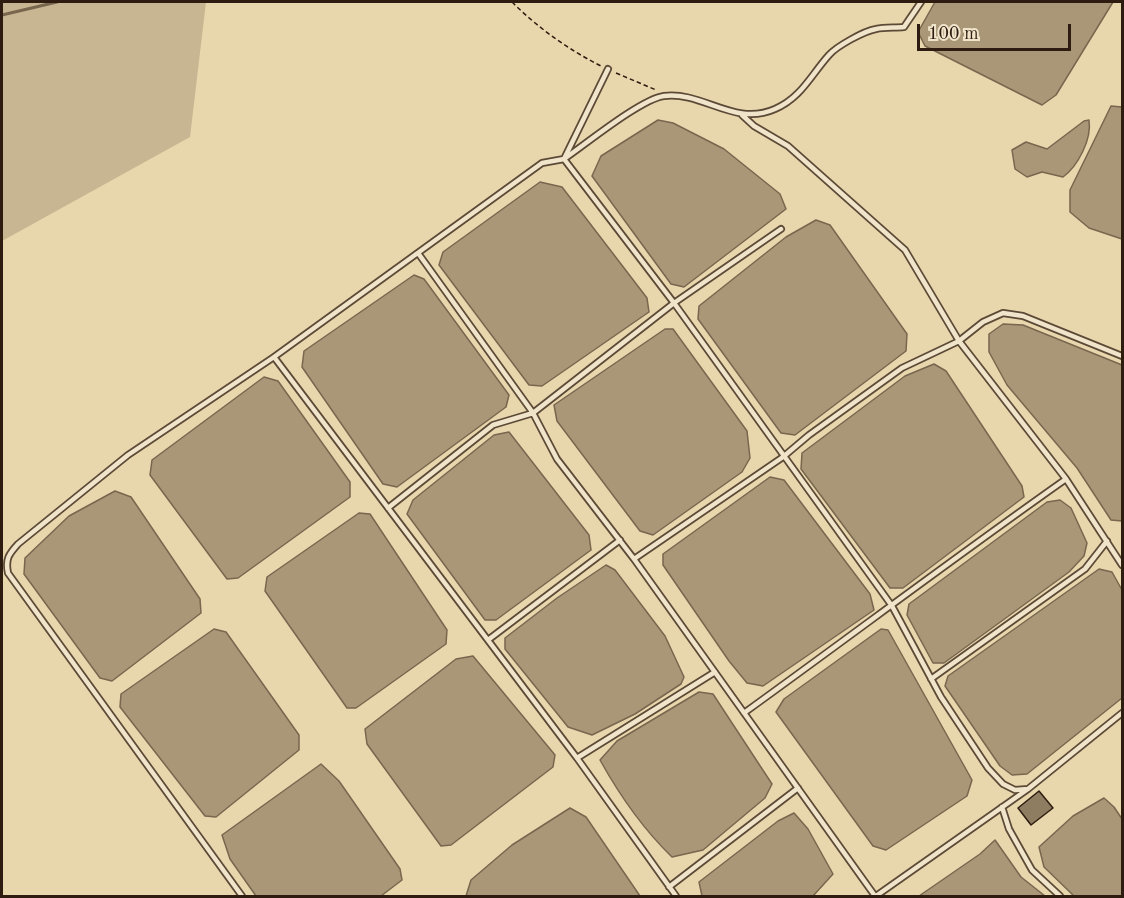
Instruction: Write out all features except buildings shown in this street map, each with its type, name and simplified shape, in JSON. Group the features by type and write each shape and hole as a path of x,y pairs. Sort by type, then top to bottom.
{"lane":[{"path":"242,897 8,573 6,563 8,555 18,544 128,455 274,357 542,163 564,159 647,101 660,97 672,95 742,115 768,112 788,102 802,90 833,50 874,29 904,27 921,2"},
{"path":"564,159 608,69"},
{"path":"742,115 754,126 788,146 905,250 959,341 1066,479 1122,565"},
{"path":"564,159 674,303 892,606 941,697 995,776 1003,784 1015,790 1028,789"},
{"path":"388,508 493,425 533,412 674,303 781,229"},
{"path":"418,253 533,412 557,459 634,558 875,897 1028,789 1122,713"},
{"path":"634,558 783,457 809,435 902,368 959,341 983,322 1003,313 1023,316 1122,356"},
{"path":"274,357 577,758 676,897"},
{"path":"744,713 892,606 977,541 1066,479"},
{"path":"488,640 620,540"},
{"path":"932,679 1085,570 1107,541"},
{"path":"577,758 715,672"},
{"path":"669,887 798,788"},
{"path":"1002,807 1009,829 1032,870 1060,897"}],"path":[{"path":"512,2 562,43 608,69 672,95"}],"shaded area":[{"path":"2,2 206,2 190,137 2,241"},
{"path":"935,2 1113,2 1056,95 1042,105 925,46 918,32"},
{"path":"1111,106 1122,107 1122,239 1089,228 1070,212 1070,190"},
{"path":"658,120 673,123 724,149 780,194 786,209 684,287 671,284 592,176 601,156"},
{"path":"1089,120 1083,152 1063,177 1042,172 1027,177 1015,169 1012,150 1026,142 1047,149 1084,121"},
{"path":"540,182 562,187 647,298 649,312 542,386 529,385 439,265 443,252"},
{"path":"816,220 830,225 907,334 906,351 795,435 781,433 698,319 699,306 786,237"},
{"path":"414,275 424,279 509,395 506,407 397,487 383,484 302,367 304,351"},
{"path":"1003,324 1023,325 1122,365 1122,521 1111,520 1077,468 1007,385 989,352 989,334"},
{"path":"665,329 673,329 747,431 750,458 742,472 653,535 640,531 557,421 554,405"},
{"path":"934,364 946,371 1022,486 1024,497 903,588 890,588 801,469 802,453 905,376"},
{"path":"264,377 278,381 350,482 350,497 238,578 227,579 150,475 152,460"},
{"path":"509,432 589,535 591,550 496,620 485,620 407,514 413,500 494,435"},
{"path":"770,477 784,480 870,594 874,610 763,686 747,683 729,661 663,565 663,554"},
{"path":"115,491 131,497 200,599 201,613 112,681 100,678 24,574 25,558 69,516"},
{"path":"1060,500 1071,508 1087,543 1084,556 1069,572 944,663 933,663 907,615 909,604 1047,502"},
{"path":"359,513 370,514 447,630 446,644 356,708 347,708 265,591 267,577"},
{"path":"606,565 615,570 665,636 684,677 681,684 635,714 592,735 568,727 505,649 505,638 557,598"},
{"path":"1099,569 1112,572 1122,590 1122,698 1027,774 1012,775 1000,766 945,686 948,676"},
{"path":"214,629 226,632 299,735 299,750 216,817 205,816 120,707 121,694"},
{"path":"881,629 888,630 972,780 967,796 886,850 873,846 776,712 784,699"},
{"path":"473,656 555,755 553,767 451,845 441,846 367,744 365,729 456,659"},
{"path":"699,692 713,694 772,784 765,798 703,850 672,857 633,812 600,760 617,741"},
{"path":"321,764 339,781 400,869 402,880 381,896 256,896 230,859 222,835"},
{"path":"1104,798 1122,819 1122,896 1074,896 1044,867 1039,847 1073,816"},
{"path":"570,808 586,817 640,896 466,896 471,880 512,845"},
{"path":"794,813 808,829 833,874 813,896 702,896 699,882 778,821"},
{"path":"995,840 1021,877 1045,896 919,896 980,854"}],"waterway":[{"path":"2,15 57,2"}]}
